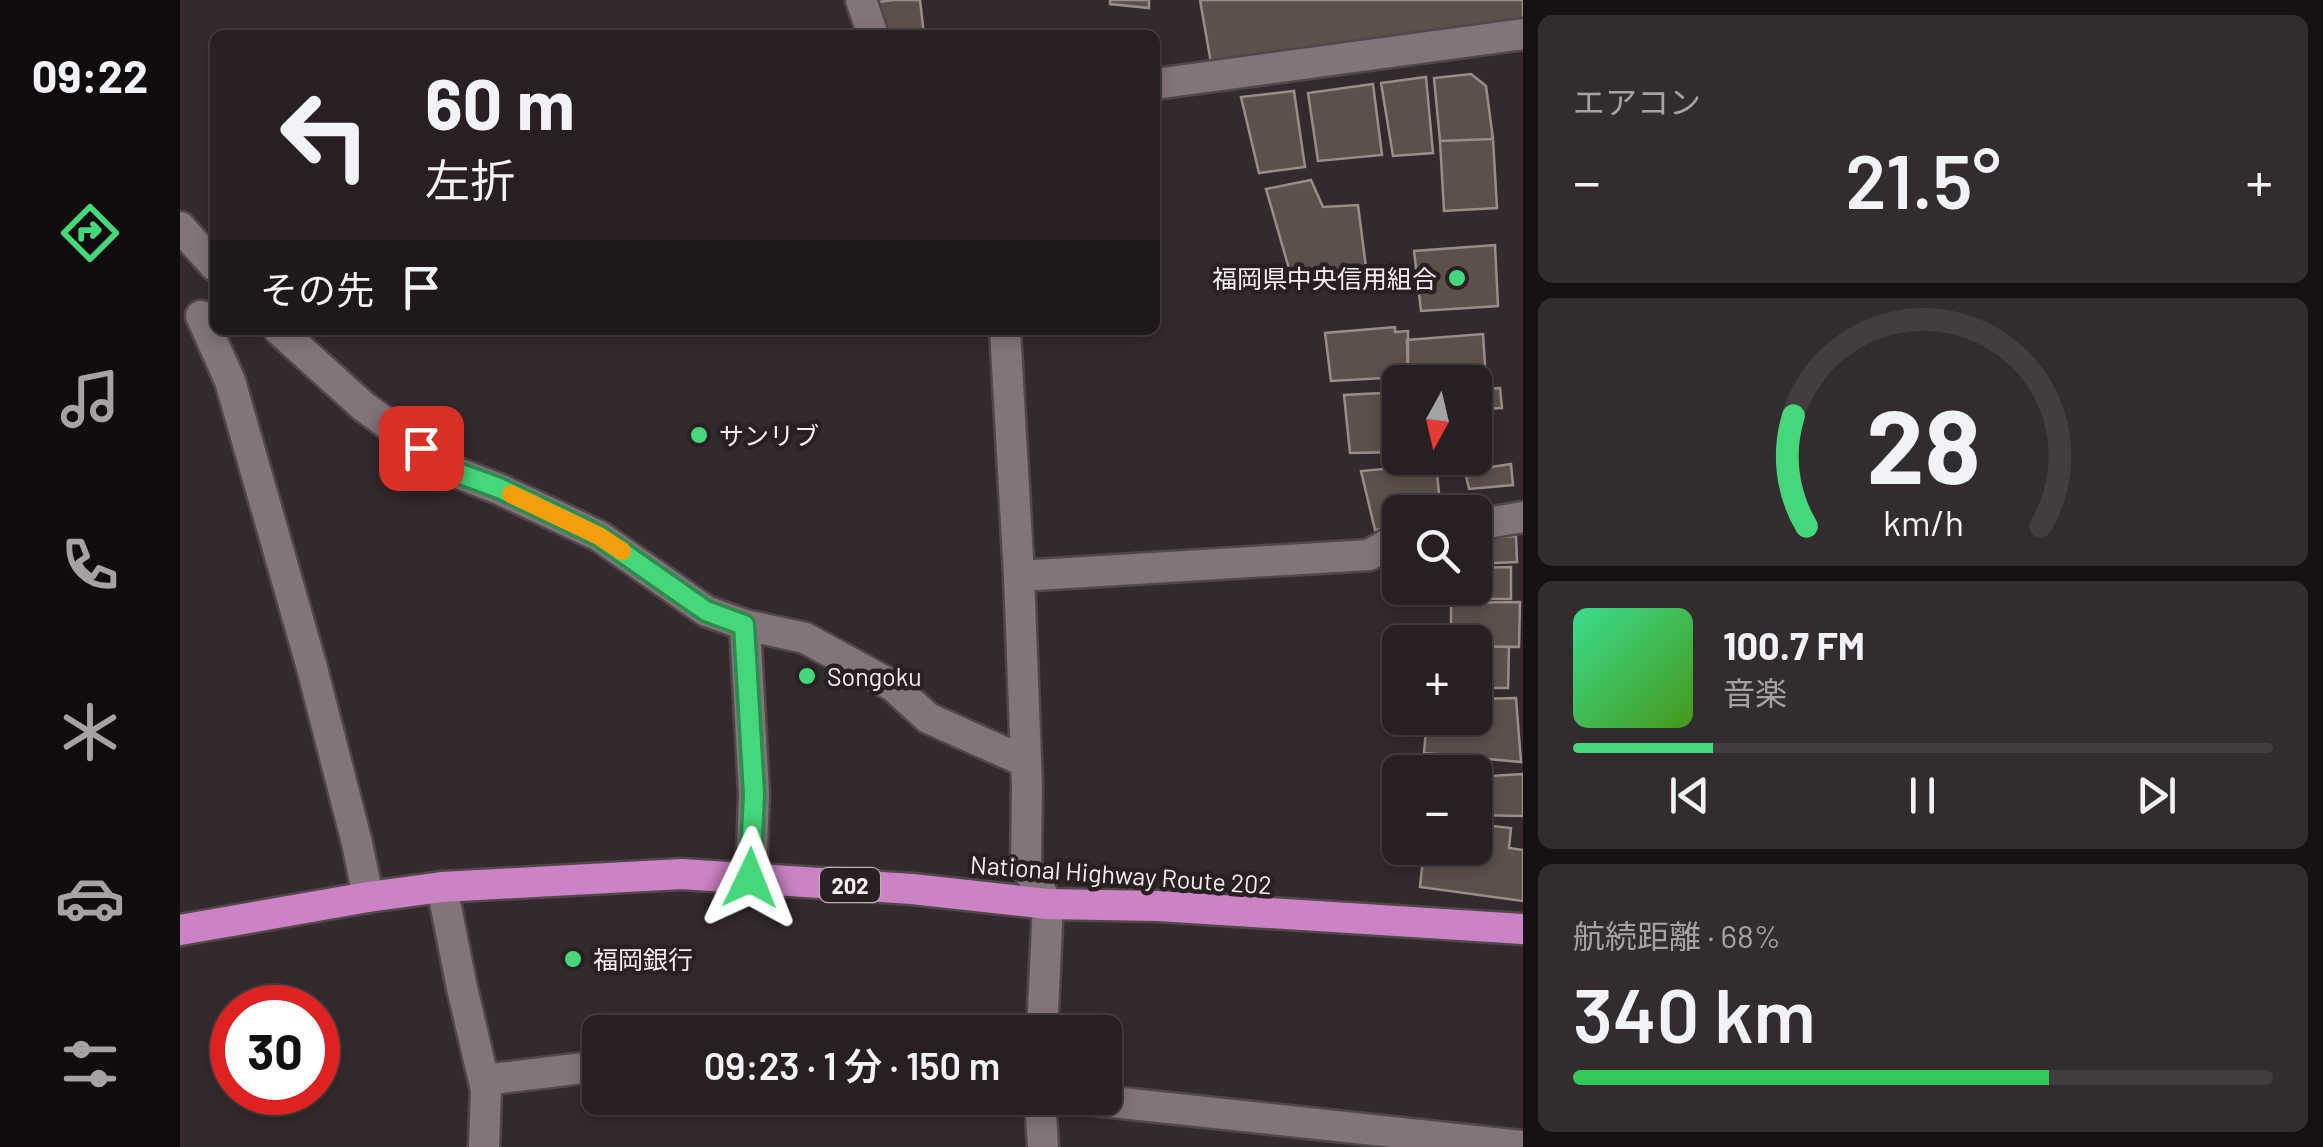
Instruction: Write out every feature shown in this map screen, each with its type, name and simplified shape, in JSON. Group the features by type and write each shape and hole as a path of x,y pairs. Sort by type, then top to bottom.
{"highway":[{"name":"National Highway Route 202","path":"180,930 442,888 681,874 912,889 1048,904 1178,907 1523,930"}],"street":[{"path":"861,0 871,30"},
{"path":"1160,83 1523,34"},
{"path":"180,226 210,260"},
{"path":"199,317 235,398 312,668 368,897"},
{"path":"285,335 363,406 450,470 499,488 599,536 706,611 744,625 805,638 893,686 928,718 1026,762"},
{"path":"1005,335 1019,576 1026,866 1048,904 1043,1015"},
{"path":"1492,522 1523,517"},
{"path":"1019,576 1369,556 1382,548"},
{"path":"744,625 754,794 750,878"},
{"path":"442,888 486,1090 484,1147"},
{"path":"484,1080 582,1068"},
{"path":"1122,1103 1523,1146"},
{"path":"1041,1115 1042,1147"}],"building":[{"path":"920,0 923,30 881,30 878,2"},
{"path":"1110,0 1149,0 1149,8 1110,4"},
{"path":"1200,0 1523,0 1523,22 1211,63"},
{"path":"1471,74 1486,86 1493,139 1440,141 1434,78"},
{"path":"1426,77 1433,153 1393,156 1381,83"},
{"path":"1373,84 1382,155 1318,161 1308,93"},
{"path":"1294,91 1305,167 1259,173 1241,97"},
{"path":"1493,139 1497,208 1444,211 1440,141"},
{"path":"1311,180 1323,207 1358,205 1367,275 1294,286 1266,189"},
{"name":"福岡県中央信用組合","path":"1495,245 1498,306 1421,311 1414,251"},
{"path":"1395,327 1395,332 1408,331 1408,365 1382,365 1382,378 1331,381 1325,333"},
{"path":"1483,334 1485,365 1408,365 1407,340"},
{"path":"1492,388 1500,388 1502,408 1492,409"},
{"path":"1382,393 1382,452 1350,453 1344,395"},
{"path":"1511,464 1513,485 1469,489 1466,475 1492,475 1492,467"},
{"path":"1382,469 1382,475 1437,475 1439,495 1382,495 1382,529 1375,530 1361,471"},
{"path":"1516,536 1517,562 1492,563 1492,538"},
{"path":"1511,567 1511,599 1492,599 1492,568"},
{"path":"1520,602 1519,647 1492,646 1492,625 1451,625 1451,605"},
{"path":"1492,646 1509,647 1508,688 1492,688"},
{"path":"1516,698 1521,762 1492,759 1492,755 1424,753 1426,735 1492,735 1492,699"},
{"path":"1523,774 1523,816 1492,815 1492,776"},
{"path":"1492,826 1511,828 1509,848 1523,850 1523,901 1420,887 1422,865 1492,865"}],"slow traffic":[{"path":"511,494 622,551"}],"place":[{"name":"福岡県中央信用組合","path":"1457,278"},
{"name":"サンリブ","path":"699,435"},
{"name":"Songoku","path":"807,676"},
{"name":"福岡銀行","path":"573,959"}],"route":[{"path":"421,448 450,470 499,488 599,536 706,611 744,625 754,794 750,878"}]}
